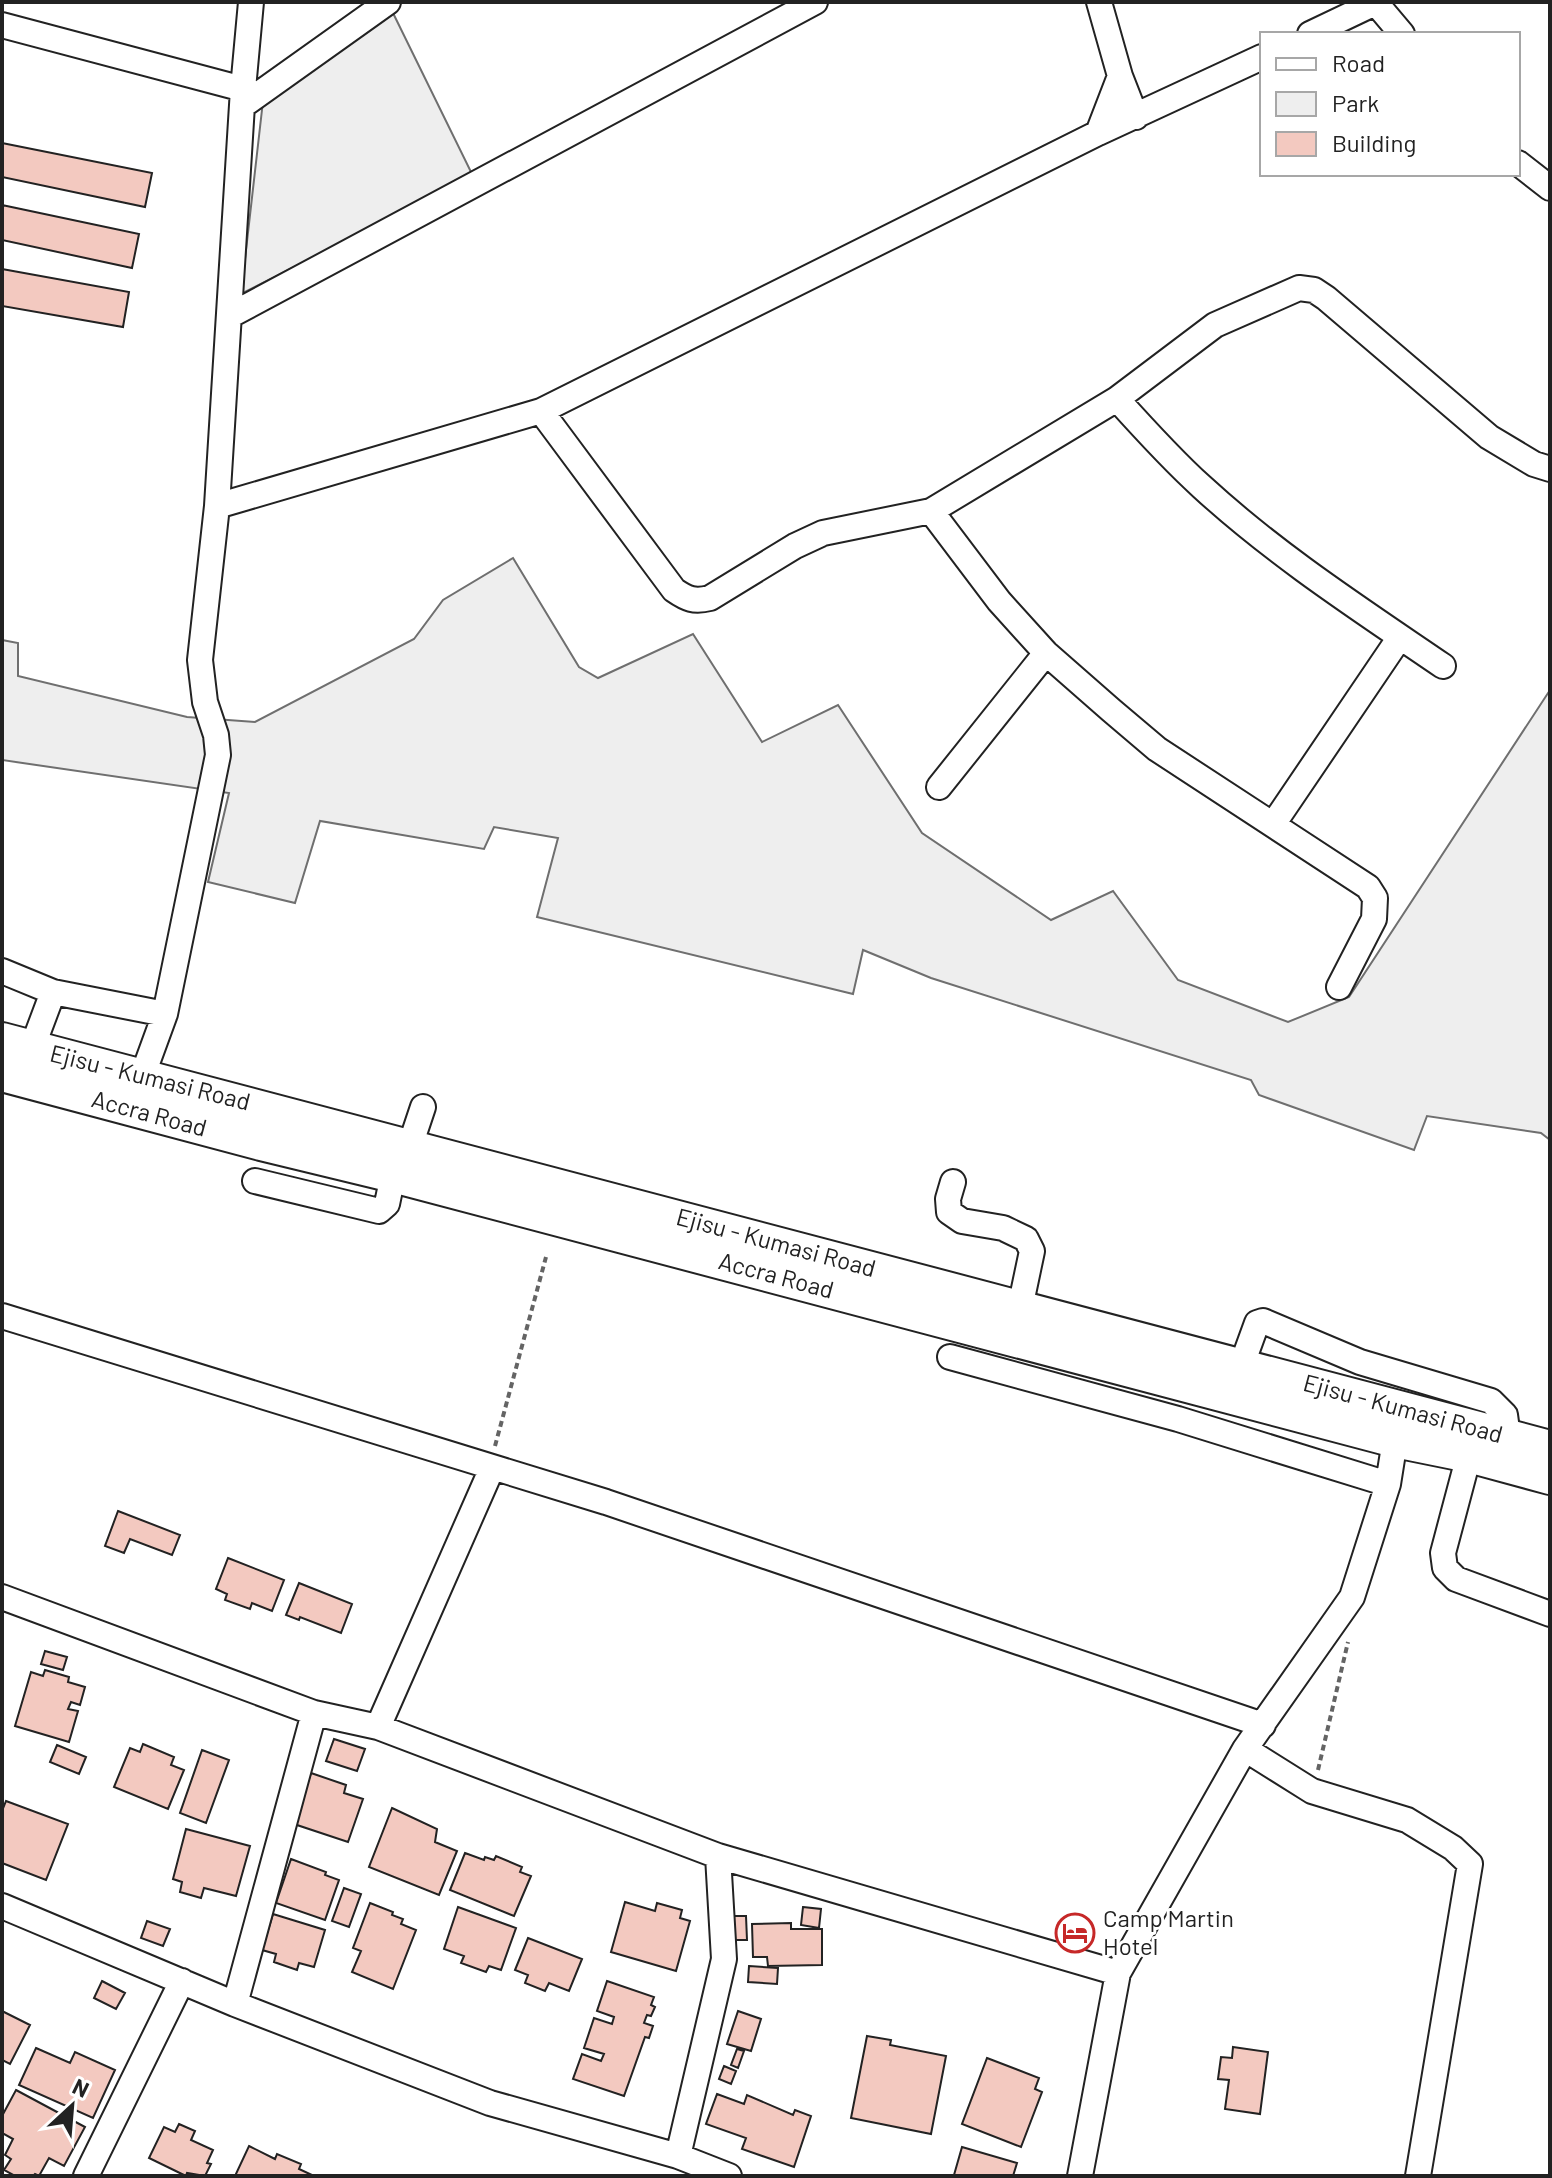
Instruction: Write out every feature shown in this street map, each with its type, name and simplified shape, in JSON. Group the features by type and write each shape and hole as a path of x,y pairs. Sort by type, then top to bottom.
{"highway":[{"name":"Ejisu - Kumasi Road","path":"17,1044 142,1077 401,1160 1020,1308 1550,1448"},
{"name":"Accra Road","path":"2,1074 261,1143 401,1160 1395,1440 1469,1455 1550,1477"}],"street":[{"path":"142,1077 165,1014 218,755 216,735 205,702 200,660 217,506 242,98 251,2"},
{"path":"242,98 388,2"},
{"path":"231,315 815,2"},
{"path":"1099,2 1120,76 1136,117"},
{"path":"1314,32 1375,2 1400,32"},
{"path":"2,25 242,98"},
{"path":"217,506 541,411 1098,133 1260,58"},
{"path":"1098,133 1120,76"},
{"path":"1520,165 1550,188"},
{"path":"541,411 674,590 696,602 710,598 795,546 823,533 931,511 1117,399 1215,325 1299,288 1314,290 1326,298 1489,437 1534,464 1550,469"},
{"path":"1117,399 1203,489 1291,560 1443,666"},
{"path":"931,511 999,601 1046,653 1157,749 1368,887 1375,898 1374,919 1339,987"},
{"path":"1274,823 1400,637"},
{"path":"939,787 1046,653"},
{"path":"2,971 53,992 165,1014"},
{"path":"17,1044 53,992"},
{"path":"255,1181 379,1211 387,1204 423,1107"},
{"path":"953,1182 948,1199 949,1212 962,1221 1003,1228 1026,1239 1032,1251 1020,1308"},
{"path":"2,1316 606,1502 1263,1725"},
{"path":"1241,1367 1257,1323 1263,1321 1360,1362 1491,1401 1505,1415 1508,1437"},
{"path":"950,1357 1178,1419 1388,1484"},
{"path":"1080,2176 1118,1973 1245,1749 1352,1597 1388,1484 1395,1440"},
{"path":"1469,1455 1443,1553 1445,1568 1456,1579 1550,1614"},
{"path":"378,1727 492,1468"},
{"path":"2,1597 314,1713 378,1727 718,1856 1118,1973"},
{"path":"235,2004 314,1713"},
{"path":"1245,1749 1312,1791 1407,1820 1453,1848 1470,1864 1418,2176"},
{"path":"678,2156 724,1959 718,1856"},
{"path":"2,1906 235,2004 490,2103 678,2156 729,2176"},
{"path":"86,2176 182,1981"}],"path":[{"path":"492,1468 546,1257"},
{"path":"1312,1791 1350,1634 1352,1597"}],"green space":[{"path":"393,13 473,176 241,294 263,101"},
{"path":"513,558 579,667 598,678 693,634 762,742 838,705 922,833 1051,920 1113,891 1178,980 1288,1022 1349,997 1550,690 1550,1140 1541,1133 1427,1116 1414,1150 1259,1095 1251,1080 931,978 863,950 853,994 537,917 558,838 494,827 484,849 320,821 295,903 208,882 229,793 2,760 2,640 18,643 18,676 187,717 255,722 414,639 443,600"}],"building":[{"path":"2,143 152,173 145,207 2,177"},
{"path":"2,205 139,234 132,268 2,240"},
{"path":"2,269 129,292 123,327 2,306"},
{"path":"118,1511 180,1535 172,1555 130,1539 124,1553 105,1546"},
{"path":"228,1558 284,1580 272,1611 252,1603 250,1609 225,1600 227,1594 216,1589"},
{"path":"299,1583 352,1604 341,1633 300,1617 299,1620 286,1615"},
{"path":"45,1651 67,1657 63,1670 41,1664"},
{"path":"45,1670 69,1677 68,1682 85,1687 80,1705 71,1702 68,1709 78,1711 69,1742 15,1726 31,1672 43,1676"},
{"path":"334,1739 365,1749 357,1771 326,1761"},
{"path":"143,1744 174,1757 171,1765 184,1770 168,1809 114,1787 130,1748 140,1752"},
{"path":"57,1745 86,1757 79,1774 50,1762"},
{"path":"202,1750 229,1760 206,1823 180,1813"},
{"path":"311,1773 346,1785 344,1793 363,1799 348,1842 294,1824"},
{"path":"6,1801 68,1824 46,1880 2,1863 2,1811"},
{"path":"392,1808 437,1829 435,1842 457,1851 439,1895 369,1867"},
{"path":"186,1829 250,1846 236,1896 204,1888 201,1898 180,1892 182,1882 173,1879"},
{"path":"465,1853 484,1860 485,1857 494,1860 496,1856 522,1867 520,1872 531,1876 514,1916 450,1890"},
{"path":"291,1859 339,1880 325,1920 276,1903"},
{"path":"344,1888 361,1894 349,1927 332,1921"},
{"path":"625,1902 655,1911 657,1903 682,1910 680,1918 690,1921 676,1971 611,1952"},
{"path":"370,1903 393,1912 392,1915 403,1919 401,1924 416,1930 393,1989 352,1972 361,1951 353,1948"},
{"path":"458,1907 516,1928 501,1970 489,1966 486,1972 461,1963 464,1956 444,1949"},
{"path":"803,1907 821,1909 819,1928 801,1925"},
{"path":"273,1914 325,1930 314,1967 299,1963 297,1970 274,1962 276,1954 262,1950"},
{"path":"733,1916 746,1916 747,1940 734,1940"},
{"path":"147,1921 170,1929 163,1946 141,1938"},
{"path":"791,1923 791,1929 822,1929 822,1965 768,1966 767,1957 753,1957 752,1924"},
{"path":"528,1938 582,1959 569,1991 549,1983 545,1991 525,1983 528,1975 515,1970"},
{"path":"749,1966 778,1968 777,1984 748,1982"},
{"path":"102,1981 125,1993 116,2009 94,1998"},
{"path":"607,1981 654,1997 651,2005 655,2007 644,2023 653,2026 649,2038 645,2037 624,2096 573,2079 582,2054 601,2061 604,2054 584,2048 594,2018 612,2024 614,2017 597,2011"},
{"path":"2,2011 30,2025 10,2064 2,2060"},
{"path":"738,2011 761,2019 751,2051 727,2044"},
{"path":"867,2036 891,2040 890,2045 946,2056 931,2134 851,2118"},
{"path":"1233,2047 1268,2052 1260,2114 1225,2109 1229,2080 1218,2079 1221,2057 1232,2058"},
{"path":"36,2048 70,2063 75,2052 115,2070 93,2118 19,2085"},
{"path":"737,2049 744,2051 738,2068 731,2065"},
{"path":"987,2058 1039,2078 1035,2089 1042,2092 1021,2147 962,2124"},
{"path":"724,2066 736,2071 731,2084 719,2079"},
{"path":"16,2090 85,2127 64,2166 49,2158 39,2176 15,2176 4,2170 11,2159 5,2155 13,2139 2,2133 2,2116"},
{"path":"717,2094 744,2104 747,2095 793,2115 795,2110 811,2116 794,2167 742,2149 746,2138 706,2124"},
{"path":"179,2124 195,2131 191,2140 213,2150 205,2176 187,2173 186,2176 149,2158 164,2127 175,2132"},
{"path":"249,2146 275,2159 277,2154 301,2164 299,2169 314,2176 235,2176"},
{"path":"962,2147 1017,2163 1013,2176 954,2175"}],"place":[{"name":"Camp Martin Hotel","path":"1075,1933"}]}
